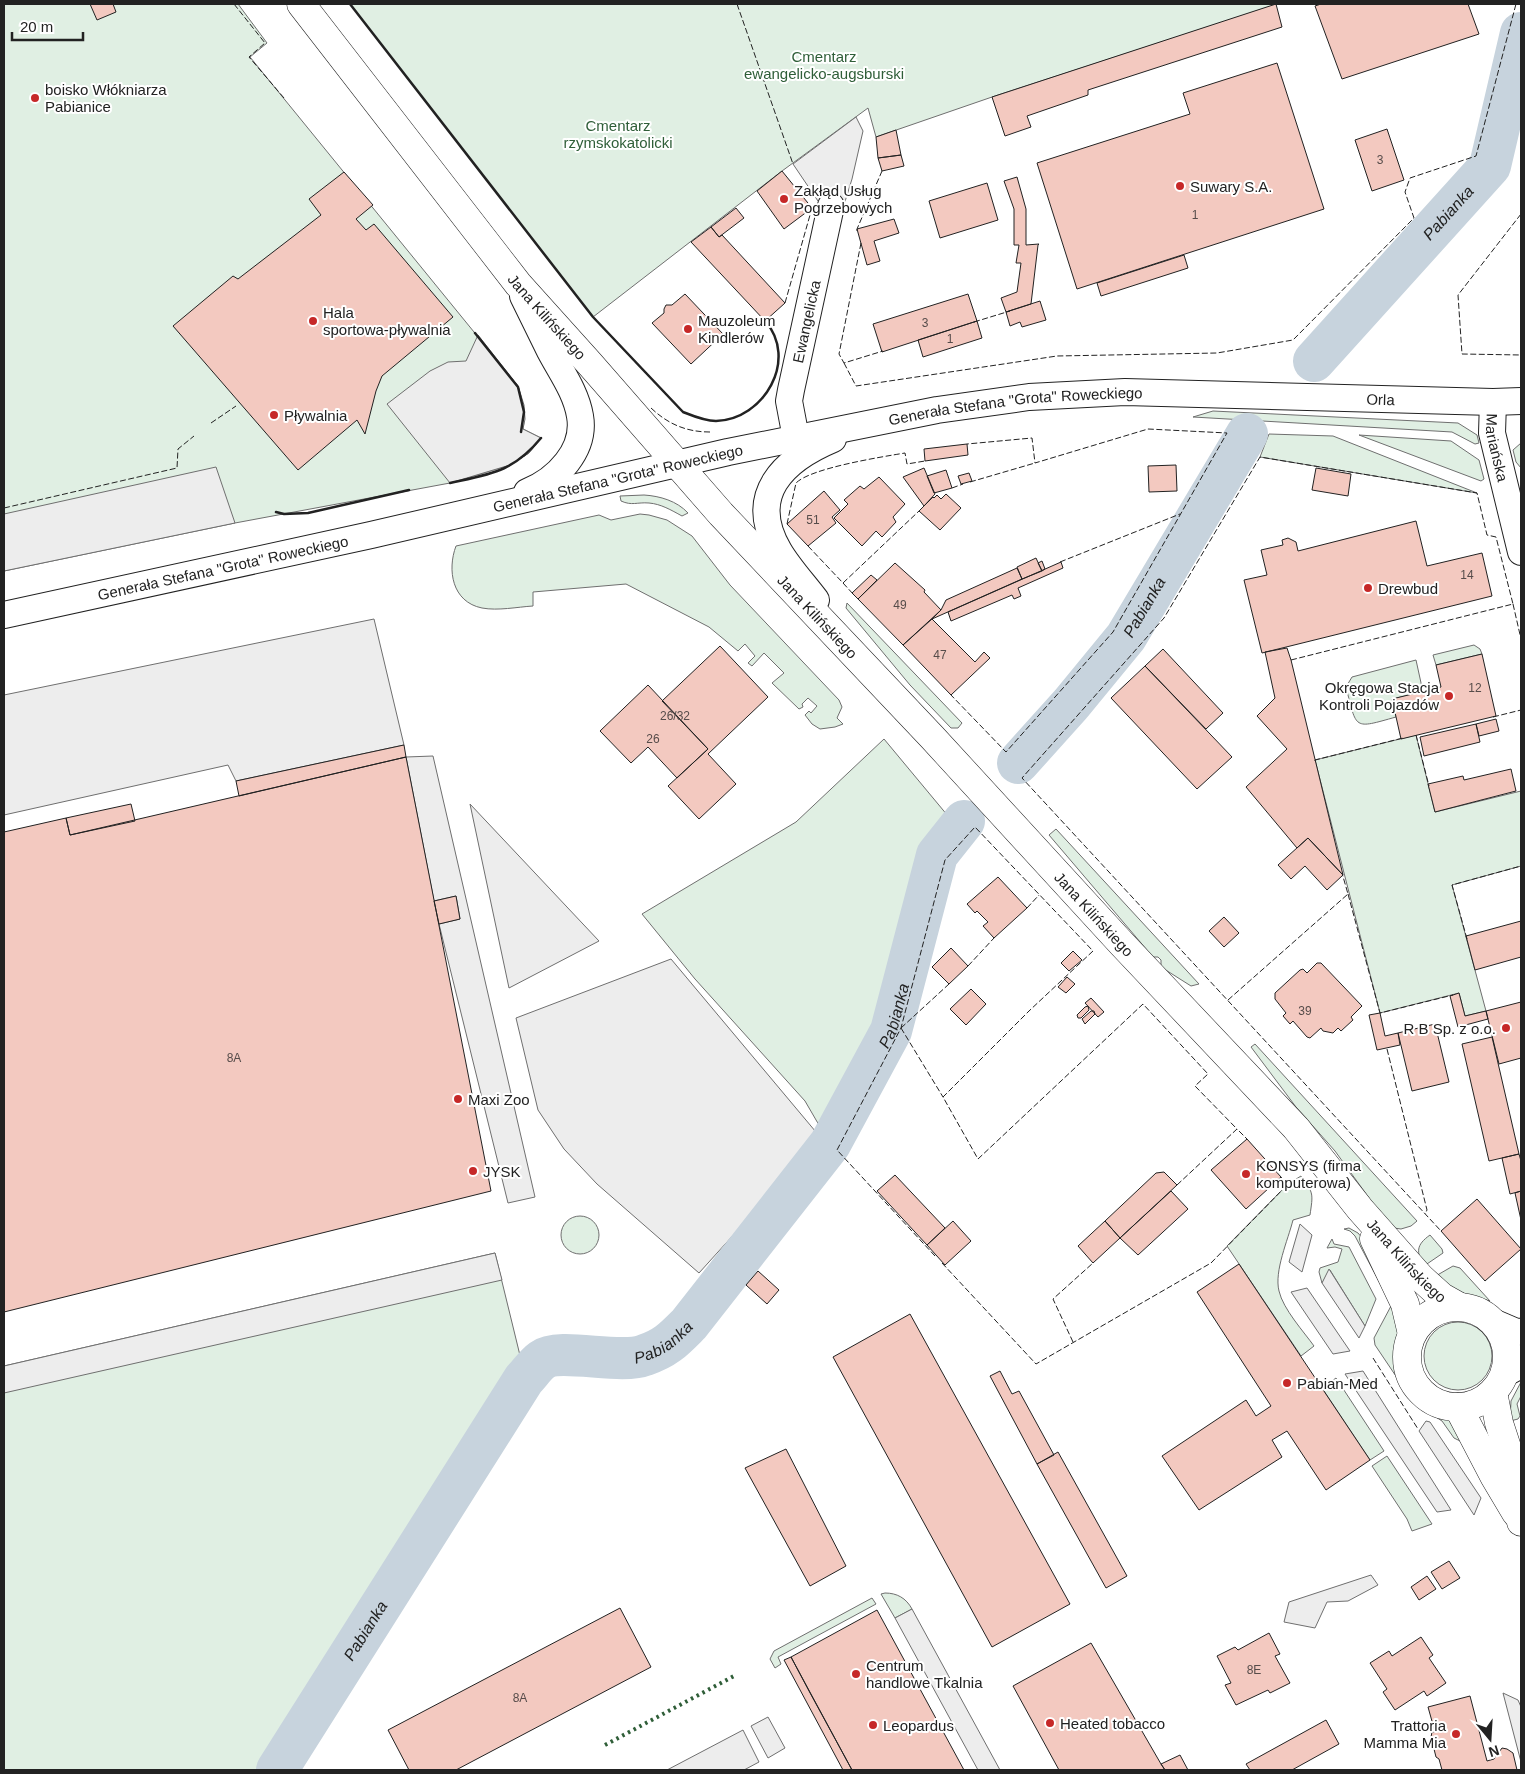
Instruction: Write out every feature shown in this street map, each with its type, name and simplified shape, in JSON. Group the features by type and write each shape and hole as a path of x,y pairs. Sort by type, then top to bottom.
{"main road":[{"name":"Jana Kilińskiego","path":"301,4 518,284 677,464 727,520 975,783 1122,944 1290,1122 1360,1209 1429,1287 1458,1306"},
{"name":"Jana Kilińskiego","path":"1360,1209 1405,1304 1412,1334"},
{"path":"1506,1377 1482,1400 1471,1405 1458,1407 1444,1405 1430,1399 1419,1389 1411,1377 1407,1363 1407,1348 1412,1334 1420,1322 1431,1313 1444,1308 1458,1306 1471,1308 1483,1314 1502,1333 1506,1346 1507,1360 1506,1377 1500,1423 1514,1469 1521,1521"},
{"path":"1458,1407 1494,1476 1521,1521"}],"street":[{"name":"Ewangelicka","path":"796,438 789,401 832,206"},
{"path":"485,509 532,490 555,476 571,457 578,443 582,427 580,415 569,385 550,351 518,284"},
{"name":"Generała Stefana \"Grota\" Roweckiego","path":"4,615 485,509 677,464 937,410 1029,397 1125,392 1239,394"},
{"name":"Orla","path":"1239,394 1493,402 1521,401"},
{"name":"Mariańska","path":"1493,402 1492,433 1514,487 1521,552"},
{"path":"874,676 779,552 770,534 766,516 770,488 785,468 821,444 886,420"},
{"path":"1493,1322 1521,1332"}],"green space":[{"path":"4,4 238,4 267,43 250,57 518,386 524,412 523,429 541,438 529,453 510,465 450,483 235,523 4,571"},
{"name":"Cmentarz rzymskokatolicki","path":"350,4 1279,4 992,97 876,137 868,108 782,171 593,317"},
{"path":"1213,411 1458,423 1477,435 1479,443 1475,444 1452,432 1193,417"},
{"path":"1269,434 1333,436 1477,493 1260,457"},
{"path":"1359,435 1451,441 1479,460 1484,479 1481,481"},
{"path":"1521,443 1521,468 1516,462 1513,450"},
{"path":"644,495 668,500 679,505 688,513 682,516 653,504 632,504 621,501 620,496"},
{"path":"640,514 667,520 692,536 730,585 839,700 842,707 837,718 843,724 820,729 812,724 805,715 809,711 811,713 817,706 808,698 802,704 803,707 799,709 772,683 784,673 764,653 752,666 748,663 755,656 745,644 738,651 709,627 626,584 533,592 533,606 494,609 472,605 458,592 454,584 452,565 456,546 599,515 611,520"},
{"path":"847,603 962,723 958,728 951,728 910,685 846,608"},
{"path":"1474,645 1480,649 1482,654 1436,665 1433,655"},
{"path":"1416,660 1423,692 1392,699 1396,717 1372,723 1359,723 1352,712 1346,687 1352,677"},
{"path":"1416,735 1435,812 1521,791 1521,866 1452,885 1486,1011 1465,1016 1459,993 1380,1013 1315,760"},
{"path":"884,739 958,828 937,855 891,1031 830,1144 805,1101 695,979 642,914 796,822"},
{"path":"1056,829 1199,984 1191,986 1161,967 1161,960 1158,957 1153,957 1049,835"},
{"path":"1255,1044 1417,1221 1411,1226 1401,1229 1394,1228 1372,1202 1335,1151 1296,1107 1251,1047"},
{"path":"1301,1176 1312,1194 1310,1215 1293,1220 1282,1256 1278,1283 1281,1298 1285,1305 1314,1346 1301,1356 1227,1246 1288,1184"},
{"path":"580,1216 594,1221 599,1235 594,1249 580,1254 566,1249 561,1235 566,1221"},
{"path":"1349,1228 1358,1233 1363,1239 1384,1291 1355,1236 1350,1231 1344,1229"},
{"path":"1430,1235 1442,1249 1443,1253 1424,1266 1419,1249 1422,1242"},
{"path":"1332,1239 1334,1244 1349,1247 1376,1299 1365,1326 1330,1270 1322,1283 1319,1272 1320,1268 1338,1262 1342,1249 1335,1247 1327,1248"},
{"path":"495,1253 526,1380 278,1770 4,1770 4,1366"},
{"path":"1453,1266 1460,1268 1490,1301 1460,1293 1434,1277"},
{"path":"1391,1306 1400,1325 1395,1360 1405,1389 1417,1404 1452,1422 1460,1441 1454,1438 1442,1421 1414,1403 1375,1345 1374,1338"},
{"path":"1451,1322 1465,1322 1477,1327 1487,1337 1492,1349 1492,1363 1487,1375 1477,1385 1465,1390 1451,1390 1439,1385 1429,1375 1424,1363 1424,1349 1429,1337 1439,1327"},
{"path":"1336,1378 1384,1451 1370,1460 1322,1388"},
{"path":"1521,1382 1521,1396 1517,1404 1520,1416 1518,1419 1510,1421 1511,1401"},
{"path":"1387,1456 1432,1524 1412,1531 1407,1519 1372,1466"},
{"path":"885,1593 901,1597 912,1609 895,1618 881,1594"},
{"path":"872,1598 876,1604 778,1657 781,1664 775,1668 770,1659 774,1651"}],"shaded area":[{"path":"856,117 863,131 843,208 820,204 793,164"},
{"path":"478,335 518,386 524,405 525,419 523,429 541,438 529,453 510,465 450,483 387,404 430,371 448,362 466,361"},
{"path":"216,467 235,523 4,571 4,514"},
{"path":"374,619 404,745 236,781 228,765 4,815 4,695"},
{"path":"433,756 535,1197 508,1203 439,924 460,919 456,896 434,901 406,757"},
{"path":"470,804 599,941 509,988"},
{"path":"671,959 821,1138 699,1273 597,1184 564,1149 538,1110 516,1018"},
{"path":"1300,1224 1312,1235 1302,1272 1289,1262"},
{"path":"495,1253 502,1280 4,1393 4,1366"},
{"path":"1329,1269 1365,1326 1359,1338 1322,1283"},
{"path":"1307,1288 1350,1351 1333,1354 1291,1292"},
{"path":"1363,1371 1451,1510 1437,1512 1345,1374"},
{"path":"1426,1421 1430,1422 1481,1498 1474,1515 1419,1431"},
{"path":"1371,1575 1378,1585 1348,1601 1327,1602 1315,1628 1284,1622 1289,1602"},
{"path":"912,1609 1000,1770 978,1770 895,1618"},
{"path":"1503,1693 1518,1700 1521,1707 1521,1762"},
{"path":"768,1717 785,1748 768,1758 751,1726"},
{"path":"743,1730 759,1762 744,1770 667,1770"}],"building":[{"path":"90,4 113,4 116,12 97,20"},
{"path":"1276,4 1282,27 1088,90 1088,95 1027,116 1031,127 1005,136 992,97"},
{"path":"1321,4 1468,4 1479,34 1342,79 1315,6"},
{"name":"Suwary S.A.","path":"1277,63 1324,209 1077,289 1037,163 1190,114 1183,93"},
{"path":"1387,129 1404,180 1372,191 1355,140"},
{"path":"896,130 901,155 878,158 876,137"},
{"path":"901,155 904,166 882,171 878,158"},
{"name":"Zakłąd Usług Pogrzebowych","path":"782,171 812,208 784,229 757,191"},
{"name":"Hala sportowa-pływalnia","path":"344,172 373,205 356,219 366,230 374,224 453,317 382,376 376,391 365,434 357,420 298,470 173,326 233,276 238,279 321,215 309,199"},
{"path":"1017,177 1026,209 1026,245 1039,244 1031,304 1006,312 1001,298 1017,292 1021,263 1016,263 1019,245 1014,245 1014,209 1004,181"},
{"path":"987,183 998,220 940,238 929,201"},
{"path":"736,208 744,218 719,237 711,227"},
{"path":"894,219 899,233 874,241 880,261 867,265 857,229"},
{"path":"711,227 719,237 722,235 785,303 765,321 691,242"},
{"path":"1184,255 1188,268 1101,296 1097,283"},
{"name":"Mauzoleum Kindlerów","path":"685,294 723,334 691,364 652,323 664,313 666,305 672,305"},
{"path":"968,294 977,321 882,352 873,324"},
{"path":"1040,301 1046,320 1022,327 1020,322 1010,326 1006,312"},
{"path":"977,321 982,338 923,357 918,340"},
{"path":"967,444 968,455 925,461 924,449"},
{"path":"1176,465 1177,491 1149,492 1148,466"},
{"path":"924,468 935,494 924,506 903,477"},
{"path":"1316,468 1351,474 1348,496 1312,490"},
{"path":"946,470 952,488 934,493 927,476"},
{"path":"969,473 972,481 961,484 958,476"},
{"path":"879,477 905,504 893,517 896,522 882,537 876,531 862,546 834,518 848,504 844,500 860,486 864,489"},
{"path":"824,491 840,510 832,517 836,523 808,546 787,524"},
{"path":"946,494 961,508 940,530 919,511 933,497 937,495 941,499"},
{"name":"Drewbud","path":"1416,521 1427,566 1482,553 1492,596 1262,653 1244,580 1267,575 1261,550 1283,545 1282,540 1288,538 1296,542 1298,551"},
{"path":"1036,558 1042,571 1022,579 1017,567"},
{"path":"1042,561 1045,569 1042,571 1038,563"},
{"path":"1061,562 1063,568 1018,588 1021,596 1014,599 1012,595 951,621 948,612"},
{"path":"895,563 925,590 924,592 941,610 903,645 858,599"},
{"path":"1017,568 1022,579 932,619 941,610 946,600"},
{"path":"871,575 877,580 858,599 852,593"},
{"path":"932,619 975,662 984,652 990,658 951,695 903,645"},
{"path":"720,646 768,697 708,754 736,784 699,819 668,786 708,749 662,701"},
{"path":"1287,648 1343,875 1308,838 1297,848 1246,787 1287,749 1257,716 1275,698 1265,652"},
{"path":"1163,649 1223,713 1206,729 1145,666"},
{"name":"Okręgowa Stacja Kontroli Pojazdów","path":"1482,654 1496,716 1401,739 1392,699 1441,687 1436,665"},
{"path":"1145,666 1232,757 1197,789 1111,698"},
{"path":"648,685 708,749 677,778 648,747 631,763 600,731"},
{"path":"1496,719 1499,731 1479,736 1476,724"},
{"path":"1476,724 1480,742 1424,756 1420,737"},
{"path":"404,745 406,757 239,796 236,781"},
{"path":"406,757 491,1191 4,1312 4,832 66,818 70,835"},
{"path":"1511,769 1516,791 1435,812 1428,784 1463,776 1464,780"},
{"path":"131,804 135,821 70,835 66,818"},
{"path":"1308,838 1343,875 1327,890 1305,866 1291,879 1278,865"},
{"path":"998,877 1027,908 994,938 983,926 988,922 977,911 975,913 967,904"},
{"path":"456,896 460,919 439,924 434,901"},
{"path":"1224,917 1239,933 1224,947 1209,931"},
{"path":"1521,921 1521,957 1475,970 1466,936"},
{"path":"951,948 968,966 949,984 932,967"},
{"path":"1073,951 1082,960 1069,971 1061,963"},
{"path":"1317,963 1321,963 1362,1006 1351,1017 1353,1020 1341,1031 1338,1028 1333,1033 1323,1031 1321,1028 1310,1038 1293,1021 1290,1024 1283,1016 1286,1013 1275,999 1275,993 1300,970 1303,969 1307,973"},
{"path":"1067,977 1075,984 1066,993 1058,987"},
{"path":"971,989 986,1004 966,1025 950,1009"},
{"path":"1459,993 1465,1016 1486,1011 1488,1019 1458,1027 1450,996"},
{"path":"1091,998 1104,1012 1098,1017 1085,1003"},
{"name":"R B Sp. z o.o.","path":"1521,1002 1521,1058 1499,1064 1486,1011"},
{"path":"1088,1006 1089,1010 1081,1018 1078,1018 1077,1015"},
{"path":"1091,1011 1094,1011 1095,1014 1085,1024 1082,1019"},
{"path":"1380,1013 1385,1036 1398,1033 1400,1045 1377,1050 1369,1015"},
{"path":"1435,1024 1449,1082 1412,1091 1398,1033"},
{"path":"1492,1037 1519,1154 1489,1161 1462,1044"},
{"name":"KONSYS (firma komputerowa)","path":"1247,1139 1281,1177 1246,1209 1211,1170"},
{"path":"1519,1154 1521,1161 1521,1191 1510,1194 1502,1158"},
{"path":"1164,1172 1177,1185 1120,1238 1105,1221 1156,1173"},
{"path":"895,1175 945,1228 927,1245 877,1191"},
{"path":"1171,1191 1188,1209 1138,1255 1120,1238"},
{"path":"1521,1191 1521,1220 1515,1193"},
{"path":"1477,1199 1521,1249 1485,1281 1441,1231"},
{"path":"953,1221 971,1241 945,1265 927,1245"},
{"path":"1105,1221 1120,1238 1093,1263 1078,1246"},
{"name":"Pabian-Med","path":"1239,1264 1370,1460 1326,1490 1287,1431 1272,1440 1282,1457 1199,1510 1162,1456 1246,1400 1256,1416 1271,1406 1197,1292"},
{"path":"758,1271 779,1290 767,1304 746,1285"},
{"path":"910,1314 1070,1604 992,1647 833,1357"},
{"path":"1000,1371 1012,1394 1019,1391 1054,1455 1037,1464 990,1376"},
{"path":"786,1449 846,1566 810,1586 745,1468"},
{"path":"1058,1452 1127,1576 1106,1588 1037,1464"},
{"path":"1449,1561 1460,1578 1442,1589 1431,1572"},
{"path":"1427,1576 1436,1589 1419,1600 1411,1587"},
{"path":"620,1608 651,1667 456,1770 409,1770 388,1730"},
{"name":"Centrum handlowe Tkalnia","path":"877,1610 964,1770 852,1770 791,1657"},
{"path":"1269,1633 1280,1654 1275,1656 1290,1683 1270,1693 1268,1690 1236,1705 1225,1685 1231,1683 1217,1656 1235,1647 1238,1650"},
{"path":"1421,1637 1433,1655 1429,1658 1446,1683 1427,1696 1424,1691 1395,1710 1383,1692 1387,1689 1370,1663 1389,1651 1392,1656"},
{"path":"1091,1643 1165,1770 1059,1770 1013,1686"},
{"path":"791,1657 852,1770 843,1770 784,1660"},
{"name":"Trattoria Mamma Mia","path":"1470,1696 1487,1761 1494,1759 1502,1748 1507,1749 1513,1753 1517,1770 1442,1770 1439,1759 1436,1757 1431,1737 1432,1732 1435,1732 1428,1707"},
{"path":"1326,1720 1339,1744 1292,1770 1250,1770 1246,1764"},
{"path":"1180,1755 1188,1770 1165,1770 1161,1764"}],"waterway":[{"name":"Pabianka","path":"1314,361 1490,166 1521,33"},
{"name":"Pabianka","path":"1018,763 1071,704 1126,637 1247,434"},
{"name":"Pabianka","path":"277,1770 524,1379 542,1360 551,1356 576,1355 634,1358 645,1355 669,1343 689,1324 830,1144 891,1031 937,855 964,821"}],"hedge":[{"path":"605,1745 734,1676"}],"fence":[{"path":"234,4 265,43 249,57 284,98"},
{"path":"737,4 793,164"},
{"path":"844,363 856,386 1057,356 1217,353 1293,340 1414,218 1405,192 1410,178 1476,156 1516,4"},
{"path":"857,231 882,171 881,169"},
{"path":"785,303 812,208"},
{"path":"1521,214 1458,295 1462,354 1521,355"},
{"path":"861,243 839,354 844,363 883,351"},
{"path":"974,322 1010,311"},
{"path":"211,423 236,406"},
{"path":"651,408 671,423 685,429 710,432"},
{"path":"950,694 1006,752 1113,632 1227,433 1148,429 1035,463 1032,438 967,444"},
{"path":"4,508 177,468 178,449 194,436"},
{"path":"787,524 796,483 804,478 847,464 905,453 907,464 925,461"},
{"path":"1291,660 1513,604 1496,537 1487,535 1477,493 1260,457 1164,618 1022,778 1441,1231"},
{"path":"970,482 1035,463"},
{"path":"952,488 963,484"},
{"path":"808,546 843,583 919,511"},
{"path":"1060,562 1180,514"},
{"path":"843,583 854,595"},
{"path":"1513,604 1521,639"},
{"path":"1493,717 1521,710"},
{"path":"1416,735 1429,786"},
{"path":"1315,761 1403,738"},
{"path":"935,1256 837,1150 901,1028 945,860 975,827 1093,951 1029,1011 943,1097 978,1159 1143,1004 1208,1074 1195,1086 1237,1129"},
{"path":"1467,939 1452,885 1521,866"},
{"path":"1228,1000 1348,894 1342,873"},
{"path":"1348,894 1380,1013 1453,995"},
{"path":"1027,908 1039,895"},
{"path":"968,966 994,938"},
{"path":"901,1028 949,984"},
{"path":"901,1028 943,1097"},
{"path":"1387,1049 1427,1210 1425,1214"},
{"path":"1177,1185 1237,1129 1247,1139"},
{"path":"942,1263 1036,1364 1211,1263 1288,1184 1281,1177"},
{"path":"1073,1342 1053,1299 1093,1263"},
{"path":"1373,1358 1418,1429"}],"wall":[{"path":"350,4 593,317 683,412 716,421 733,418 749,410 762,399 771,385 777,369 778,353 775,336 765,321"},
{"path":"475,333 518,387 524,412 521,432"},
{"path":"450,483 489,474 511,465 541,438"},
{"path":"276,512 284,514 308,513 409,490"}],"place":[{"name":"boisko Włókniarza Pabianice","path":"35,98"},
{"name":"Suwary S.A.","path":"1180,186"},
{"name":"Zakłąd Usług Pogrzebowych","path":"784,199"},
{"name":"Hala sportowa-pływalnia","path":"313,321"},
{"name":"Mauzoleum Kindlerów","path":"688,329"},
{"name":"Pływalnia","path":"274,415"},
{"name":"Drewbud","path":"1368,588"},
{"name":"Okręgowa Stacja Kontroli Pojazdów","path":"1449,696"},
{"name":"R B Sp. z o.o.","path":"1506,1028"},
{"name":"Maxi Zoo","path":"458,1099"},
{"name":"JYSK","path":"473,1171"},
{"name":"KONSYS (firma komputerowa)","path":"1246,1174"},
{"name":"Pabian-Med","path":"1287,1383"},
{"name":"Centrum handlowe Tkalnia","path":"856,1674"},
{"name":"Heated tobacco","path":"1050,1723"},
{"name":"Leopardus","path":"873,1725"},
{"name":"Trattoria Mamma Mia","path":"1456,1734"}],"park label":[{"name":"Cmentarz ewangelicko-augsburski","path":"824,64"}]}
